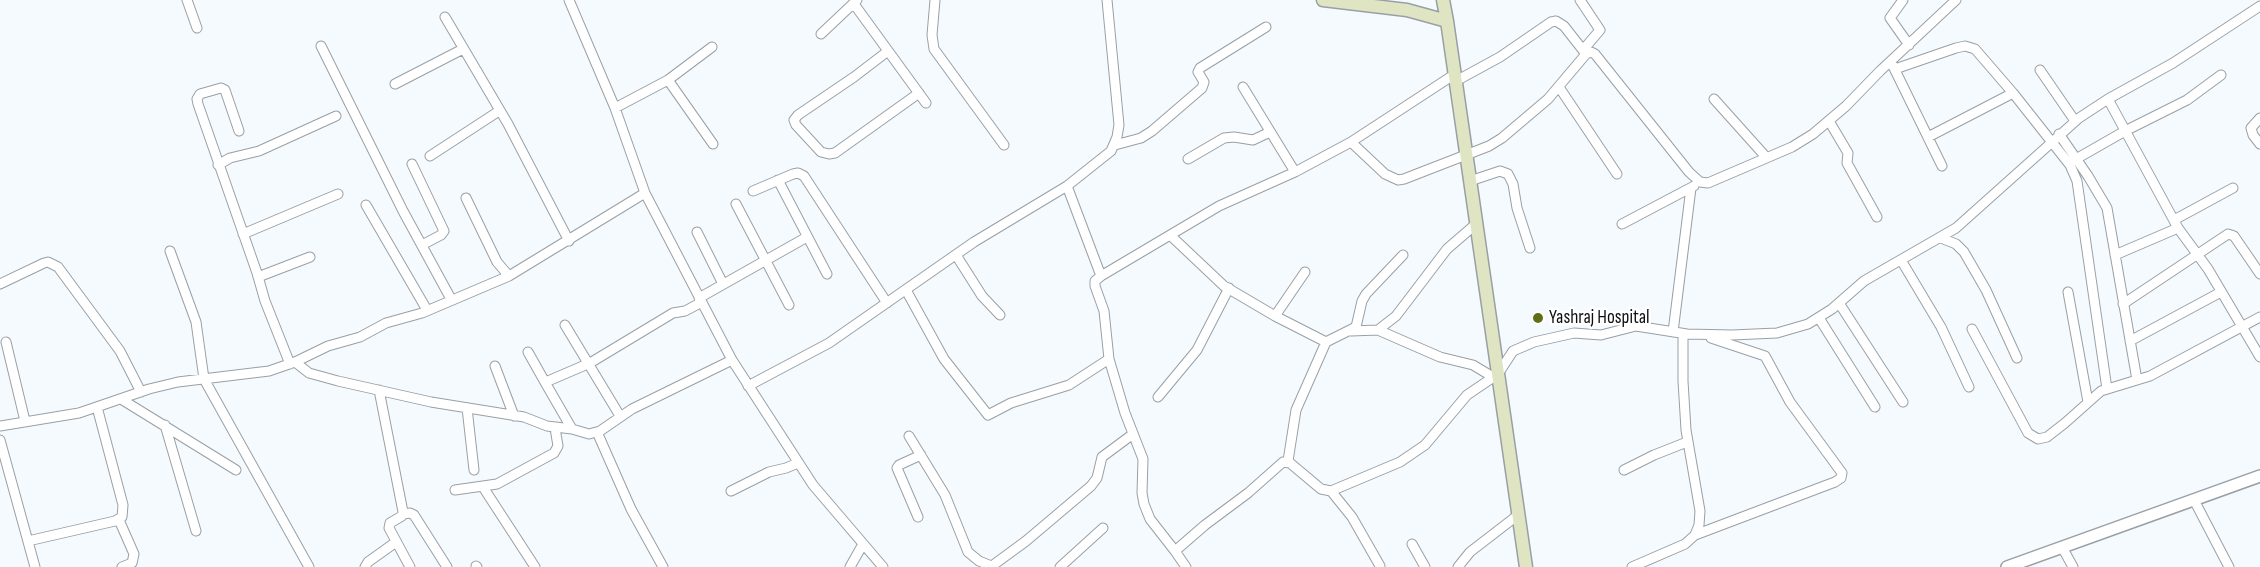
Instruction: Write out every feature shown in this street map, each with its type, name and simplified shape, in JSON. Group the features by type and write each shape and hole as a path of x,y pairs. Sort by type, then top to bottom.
{"main road":[{"path":"1323,0 1407,10 1447,21"},
{"path":"1443,0 1456,77 1495,376 1526,567"}],"street":[{"path":"187,0 197,28"},
{"path":"569,0 615,108 645,193 732,360 813,485 883,567"},
{"path":"935,0 932,36 934,49 1004,145"},
{"path":"748,386 829,343 956,255 1067,186 1107,154 1114,145 1119,126 1107,0"},
{"path":"1351,142 1384,174 1398,180 1494,144 1534,113 1559,87 1600,30 1580,0"},
{"path":"1902,0 1890,18 1909,45"},
{"path":"1893,66 1909,45 1956,0"},
{"path":"821,34 856,2 888,51 926,103"},
{"path":"1331,491 1391,466 1414,453 1425,445 1463,398 1495,376 1513,351 1542,340 1574,333 1600,335 1636,326 1701,335 1777,332 1801,326 1819,318 1864,281 1941,238 1970,216 2075,121 2108,99 2180,58 2260,6"},
{"path":"445,17 500,111 569,241"},
{"path":"1183,566 1175,551 1154,526 1146,511 1142,493 1143,459 1109,359 1104,311 1095,286 1095,281 1101,276 1219,206 1295,172 1351,142 1456,77 1500,58 1550,22 1558,22 1564,26 1584,52 1595,54 1676,158 1700,182"},
{"path":"1114,145 1141,138 1152,131 1202,88 1204,82 1198,72 1200,68 1266,27"},
{"path":"321,46 451,300"},
{"path":"615,108 668,80 712,47"},
{"path":"1622,224 1700,182 1711,182 1804,140 1829,121 1878,73 1893,66 1956,48 1970,47 1981,54 2013,93 2076,159 2107,208 2137,380"},
{"path":"395,84 463,49"},
{"path":"888,51 798,115 794,120 796,125 821,152 829,154 835,152 919,93"},
{"path":"1893,66 1942,166"},
{"path":"2040,70 2075,121"},
{"path":"2076,159 2125,131 2187,100 2221,75"},
{"path":"668,80 713,144"},
{"path":"1243,87 1295,172"},
{"path":"1559,87 1617,174"},
{"path":"239,131 225,90 221,88 200,94 197,99 198,104 258,278 264,301 292,363 308,373 466,408 524,417 555,428 572,429 585,434 596,432 620,416 732,360"},
{"path":"1928,137 2013,93"},
{"path":"1714,99 1766,157"},
{"path":"2108,99 2176,224 2198,254 2260,357"},
{"path":"430,156 500,111"},
{"path":"218,165 230,158 259,150 336,116"},
{"path":"2260,118 2251,128 2253,135 2260,144"},
{"path":"1829,121 1848,153 1847,163 1877,217"},
{"path":"1188,160 1224,138 1234,137 1253,140 1270,132"},
{"path":"2055,138 2077,181 2110,388"},
{"path":"412,164 444,232 422,245"},
{"path":"1470,181 1500,171 1508,174 1513,184 1517,208 1530,248"},
{"path":"753,191 798,173 804,176 888,303"},
{"path":"778,180 827,274"},
{"path":"1067,186 1101,276"},
{"path":"1673,332 1691,188"},
{"path":"2116,255 2176,224 2232,188"},
{"path":"0,426 79,413 178,382 269,371 292,363 328,346 360,337 386,323 428,310 509,276 645,193"},
{"path":"243,234 338,194"},
{"path":"466,198 498,262 509,276"},
{"path":"736,204 789,305"},
{"path":"366,205 428,310"},
{"path":"1378,330 1396,316 1448,249 1476,224"},
{"path":"697,232 723,284"},
{"path":"2123,304 2225,235 2231,234 2260,274"},
{"path":"1170,235 1207,272 1228,288 1275,316 1326,342"},
{"path":"546,384 550,379 590,363 673,313 685,311 723,284 807,237"},
{"path":"1941,238 1956,244 1964,252 1986,290 2017,358"},
{"path":"170,251 196,322 204,379 309,567"},
{"path":"956,255 982,296 1000,315"},
{"path":"1288,461 1296,410 1326,342 1356,327 1362,301 1366,294 1403,255"},
{"path":"258,278 310,257"},
{"path":"1901,260 1941,326 1969,387"},
{"path":"0,284 48,262 58,267 120,351 132,395 165,425 236,470"},
{"path":"1275,316 1305,272"},
{"path":"1158,397 1197,350 1228,288"},
{"path":"906,290 944,359 988,415 1011,403 1069,385 1109,359"},
{"path":"2068,292 2088,402"},
{"path":"2130,341 2222,292"},
{"path":"1839,303 1903,402"},
{"path":"1972,329 2011,404 2028,433 2034,439 2047,437 2088,402 2110,388 2137,380 2244,328 2260,317"},
{"path":"1819,318 1875,406"},
{"path":"565,325 590,363 620,416"},
{"path":"1351,331 1378,330 1440,357 1473,365 1495,376"},
{"path":"1683,334 1683,381 1687,442 1700,511 1700,525 1695,536"},
{"path":"1632,567 1685,544 1695,536 1835,482 1841,478 1842,474 1790,402 1765,356 1701,335"},
{"path":"6,342 25,421"},
{"path":"528,352 572,429"},
{"path":"495,366 514,416"},
{"path":"378,390 403,514"},
{"path":"28,542 119,520 124,511 97,407"},
{"path":"466,408 474,470"},
{"path":"165,425 196,531"},
{"path":"455,490 483,487 504,481 554,453 558,446 555,428"},
{"path":"596,432 631,509 663,567"},
{"path":"910,436 945,494 968,552 979,562 993,567 1091,486 1097,478 1102,457 1133,434"},
{"path":"0,440 35,567"},
{"path":"1624,470 1654,455 1687,442"},
{"path":"918,517 897,468 899,465 922,455"},
{"path":"1288,461 1317,487 1331,491 1352,517 1380,566"},
{"path":"1175,551 1248,493 1281,463 1288,461"},
{"path":"731,491 769,472 798,463"},
{"path":"2007,567 2260,476"},
{"path":"483,487 534,567"},
{"path":"2194,500 2229,567"},
{"path":"410,567 389,528 389,524 403,514 410,512 414,515 447,567"},
{"path":"1458,567 1470,552 1518,515"},
{"path":"119,520 134,554 132,563 122,567"},
{"path":"1060,567 1103,528"},
{"path":"365,567 368,562 396,542"},
{"path":"850,567 863,544"},
{"path":"1412,544 1425,567"},
{"path":"2062,547 2073,567"}],"place":[{"name":"Yashraj Hospital","path":"1538,318"}]}
